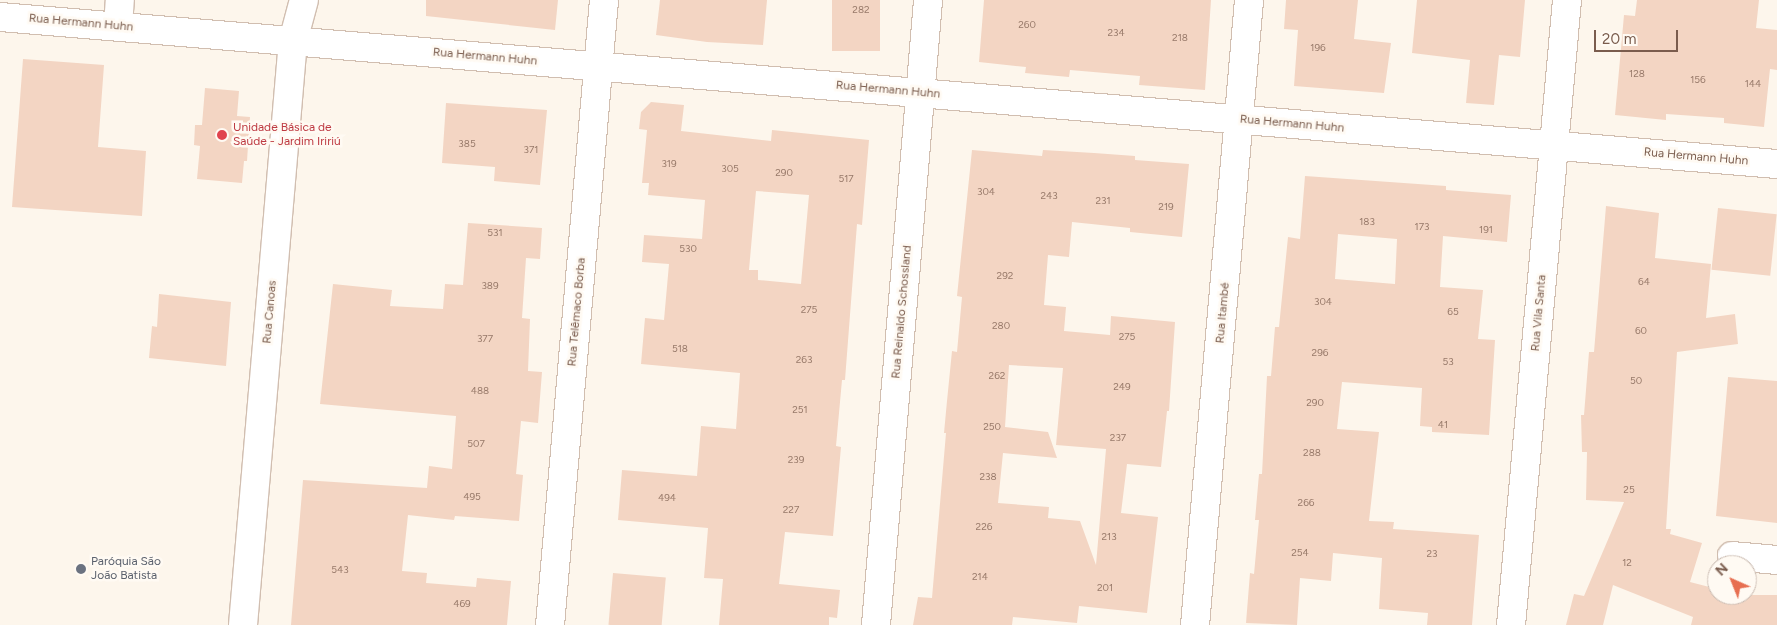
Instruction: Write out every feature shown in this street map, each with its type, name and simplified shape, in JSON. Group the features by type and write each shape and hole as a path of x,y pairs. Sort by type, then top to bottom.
{"street":[{"name":"Rua Canoas","path":"243,625 293,41 304,0"},
{"name":"Rua Telêmaco Borba","path":"550,625 604,0"},
{"name":"Rua Reinaldo Schossland","path":"876,625 928,0"},
{"name":"Rua Itambé","path":"1195,625 1249,0"},
{"name":"Rua Vila Santa","path":"1511,625 1567,0"},
{"name":"Rua Hermann Huhn","path":"0,17 119,13 293,41 1777,164"},
{"path":"1757,558 1777,560"}],"building":[{"path":"426,0 558,0 555,30 426,16"},
{"path":"660,0 767,0 763,45 707,42 656,35"},
{"path":"832,0 880,0 880,51 832,51"},
{"path":"984,0 1211,0 1205,90 1139,85 1140,76 1070,70 1069,77 1025,73 1026,67 979,62"},
{"path":"1286,0 1358,0 1354,39 1391,43 1384,93 1294,86 1298,30 1284,29"},
{"path":"1417,0 1525,0 1520,57 1499,55 1494,105 1466,103 1470,60 1412,53"},
{"path":"1637,0 1759,0 1756,28 1777,30 1777,70 1770,69 1764,127 1724,123 1724,118 1666,114 1666,120 1615,115 1624,15 1635,16"},
{"path":"23,59 104,65 98,147 146,151 142,216 12,207"},
{"name":"Unidade Básica de Saúde - Jardim Iririú","path":"205,88 239,91 237,116 250,117 247,161 244,161 242,183 197,179 200,146 194,145 195,125 202,125"},
{"path":"651,102 684,105 681,131 771,141 772,130 869,140 862,225 857,224 845,380 842,380 836,446 841,447 833,536 785,532 779,584 840,590 837,618 829,617 829,625 719,625 723,579 704,578 708,528 618,520 622,470 697,476 701,426 736,429 740,373 641,364 645,318 664,320 669,264 642,262 644,235 702,239 705,200 648,195 649,183 642,183 647,130 639,129 641,112","holes":["756,191 809,195 801,284 758,280 758,270 749,270"]},
{"path":"446,103 547,110 540,185 494,181 495,167 442,163"},
{"path":"972,150 1042,156 1043,150 1094,153 1135,156 1135,160 1189,164 1182,237 1130,232 1130,228 1072,222 1069,257 1048,255 1044,305 1066,307 1064,331 1110,335 1111,316 1175,322 1169,411 1167,411 1161,467 1127,464 1121,513 1158,517 1147,613 1079,606 1077,623 1013,617 1012,625 913,625 918,597 932,598 947,401 952,351 957,352 962,297 957,296","holes":["1009,365 1063,368 1056,445 1106,449 1096,565 1080,521 1048,518 1049,507 998,503 1003,453 1057,458 1048,432 1005,427"]},
{"path":"1305,176 1446,186 1446,190 1511,195 1507,242 1443,236 1440,287 1483,290 1478,339 1495,340 1489,435 1432,432 1432,427 1420,426 1422,388 1342,382 1337,429 1379,432 1369,521 1394,522 1393,529 1479,535 1472,625 1427,625 1428,613 1379,609 1382,558 1333,553 1331,581 1300,578 1297,625 1246,623 1250,573 1254,574 1259,520 1255,520 1259,474 1262,474 1267,376 1271,376 1275,327 1279,327 1288,237 1300,239","holes":["1338,234 1397,239 1395,284 1335,279"]},
{"path":"1606,206 1659,213 1655,258 1711,264 1706,318 1735,314 1738,344 1677,352 1666,529 1671,529 1670,534 1702,543 1690,582 1707,586 1707,605 1757,605 1757,595 1777,595 1777,625 1691,625 1693,617 1613,585 1603,625 1566,625 1574,594 1584,596 1624,502 1586,500 1587,452 1582,452 1581,415 1584,415 1589,352 1594,352"},
{"path":"1718,208 1777,214 1770,276 1712,270"},
{"path":"468,223 542,228 540,259 526,258 522,318 530,319 528,371 542,372 538,423 521,421 516,474 523,475 519,521 455,516 454,520 408,515 402,571 427,573 426,583 476,587 477,578 511,581 507,625 291,625 303,480 427,488 429,466 452,469 456,416 320,404 333,284 392,290 390,306 443,309 445,284 463,285"},
{"path":"159,294 231,302 226,366 149,358 152,326 157,327"},
{"path":"1728,377 1777,381 1777,523 1716,516"},
{"path":"613,573 666,578 662,625 608,625"}],"place":[{"name":"Unidade Básica de Saúde - Jardim Iririú","path":"222,135"},
{"name":"Paróquia São João Batista","path":"81,569"}]}
